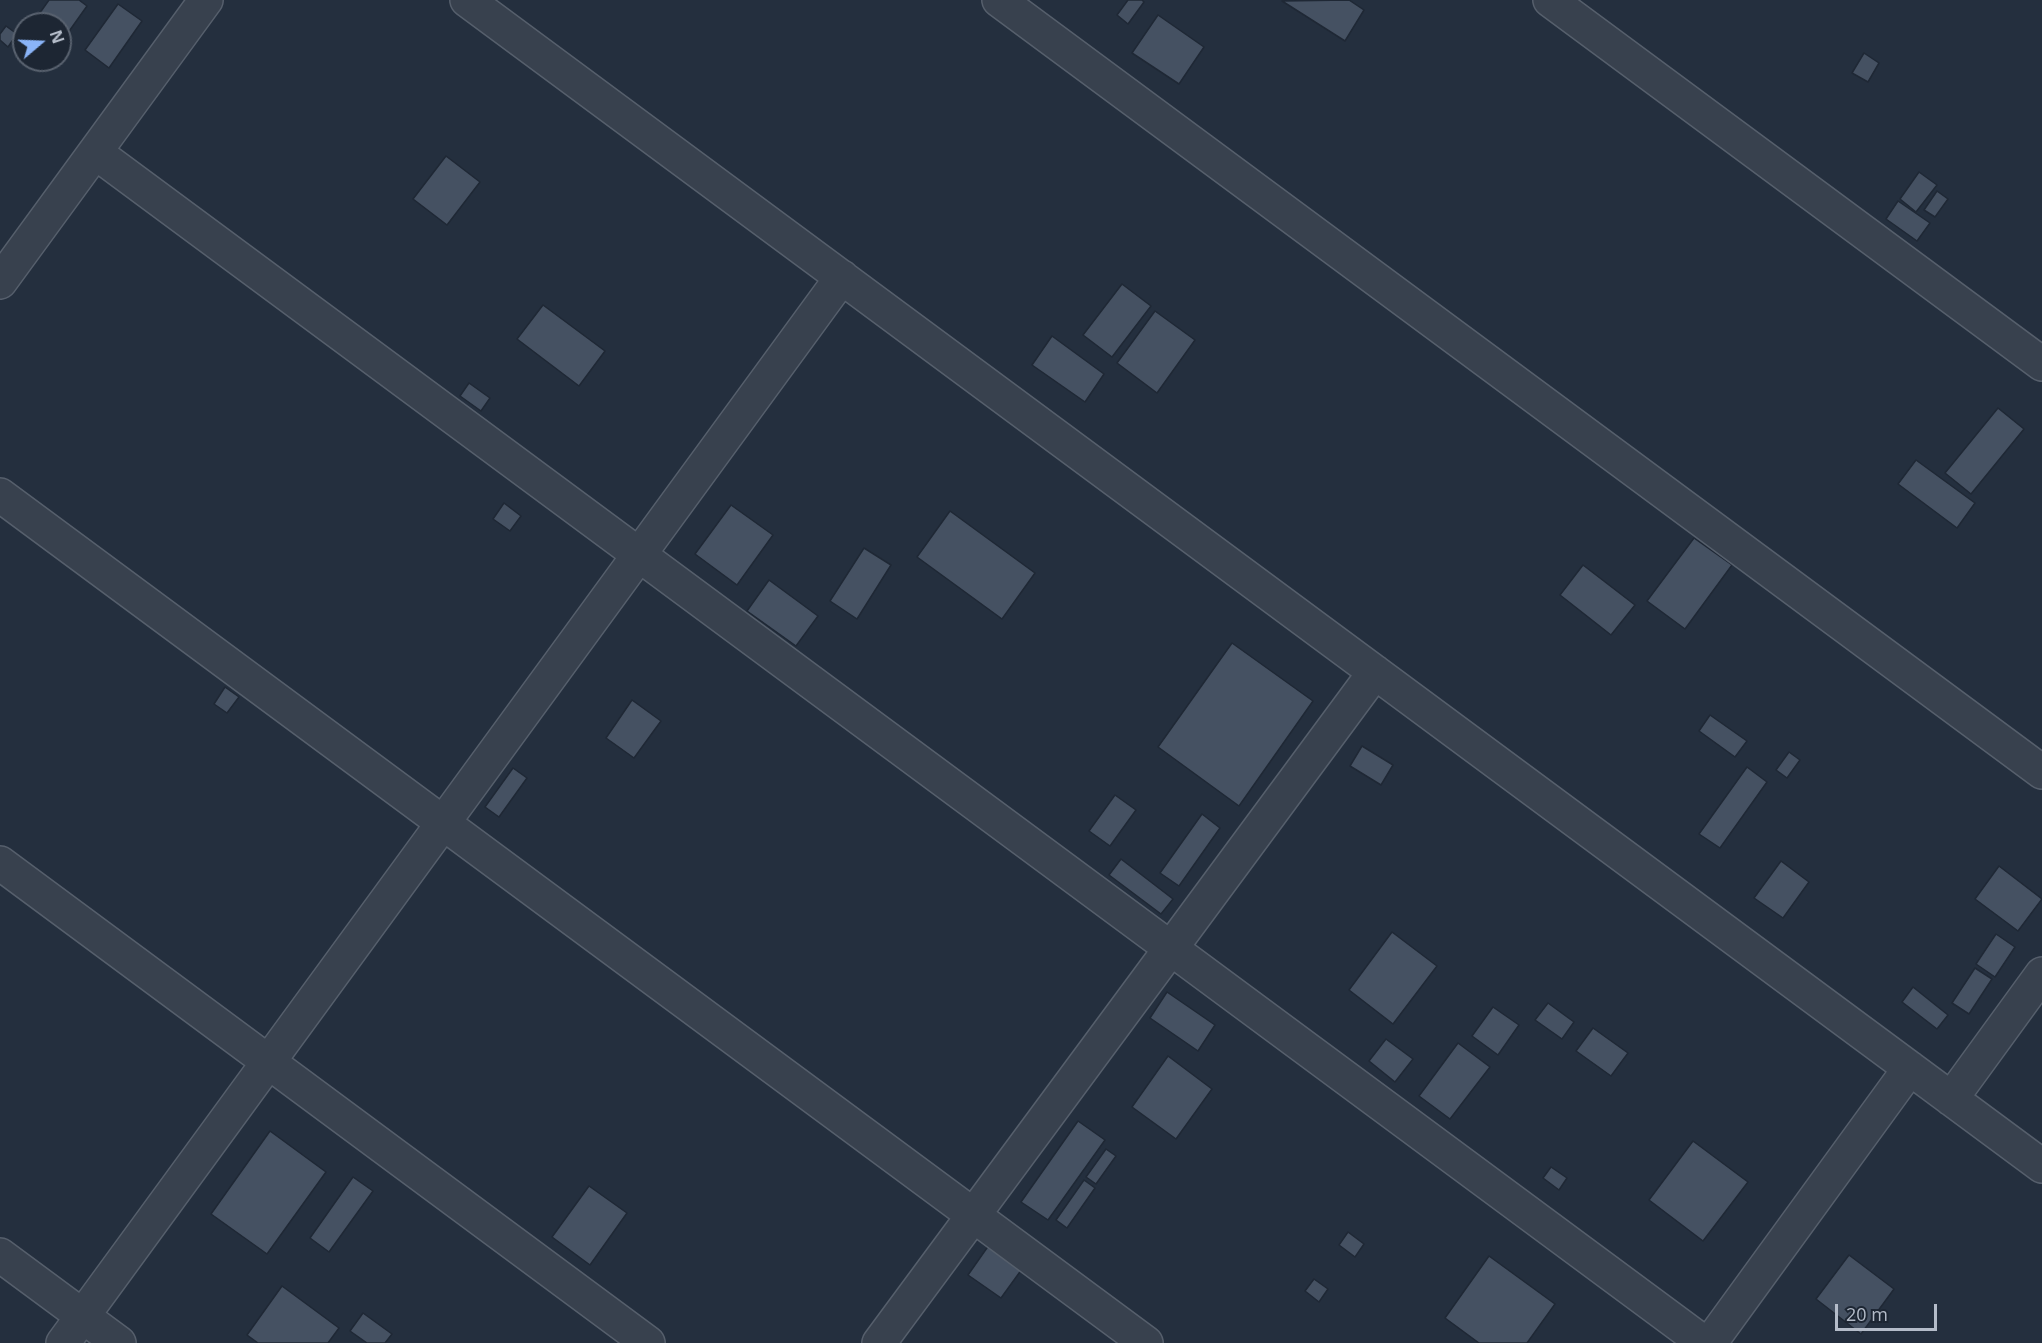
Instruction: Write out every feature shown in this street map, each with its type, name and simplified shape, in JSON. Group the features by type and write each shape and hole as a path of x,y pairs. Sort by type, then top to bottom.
{"street":[{"path":"0,282 206,0"},
{"path":"467,0 2042,1166"},
{"path":"999,0 2042,772"},
{"path":"1550,0 2042,364"},
{"path":"95,152 1704,1343"},
{"path":"63,1343 842,277"},
{"path":"0,495 1146,1343"},
{"path":"879,1343 1375,672"},
{"path":"0,863 648,1343"},
{"path":"1951,1099 2042,974"},
{"path":"1710,1343 1910,1068"},
{"path":"0,1255 119,1343"}],"building":[{"path":"49,0 79,0 87,6 72,27 72,12 40,12"},
{"path":"1128,0 1144,2 1128,24 1117,15"},
{"path":"1349,0 1364,10 1345,41 1282,1"},
{"path":"118,4 142,21 109,68 85,50"},
{"path":"1158,15 1204,47 1179,84 1132,53"},
{"path":"6,26 12,30 12,41 8,47 0,40 0,34"},
{"path":"1864,53 1879,63 1868,82 1852,73"},
{"path":"446,156 480,182 447,225 413,199"},
{"path":"1919,172 1937,185 1916,212 1900,199"},
{"path":"1937,191 1948,199 1935,217 1924,210"},
{"path":"1898,201 1930,223 1917,241 1886,219"},
{"path":"1122,284 1151,306 1112,357 1083,335"},
{"path":"543,305 605,351 579,386 517,339"},
{"path":"1155,311 1195,340 1157,393 1117,363"},
{"path":"1052,336 1104,374 1085,402 1032,365"},
{"path":"469,383 490,398 481,411 460,396"},
{"path":"1998,408 2024,429 1971,494 1945,473"},
{"path":"1916,460 1975,503 1957,528 1898,484"},
{"path":"504,503 521,516 510,531 493,519"},
{"path":"731,505 773,535 737,585 695,554"},
{"path":"950,511 1035,573 1002,619 917,557"},
{"path":"1694,538 1732,565 1685,629 1647,601"},
{"path":"864,548 891,565 857,619 830,601"},
{"path":"1583,565 1635,605 1611,635 1560,595"},
{"path":"769,580 818,616 796,646 747,611"},
{"path":"1232,643 1313,701 1239,806 1158,747"},
{"path":"225,687 239,697 227,713 214,704"},
{"path":"632,700 661,721 634,758 606,738"},
{"path":"1710,715 1747,741 1735,757 1699,731"},
{"path":"1362,746 1393,765 1381,785 1350,766"},
{"path":"1789,752 1800,760 1787,778 1776,770"},
{"path":"1747,767 1767,782 1720,848 1699,834"},
{"path":"513,768 527,778 499,817 485,807"},
{"path":"1115,795 1136,810 1110,846 1089,831"},
{"path":"1202,814 1220,828 1179,886 1160,873"},
{"path":"1121,859 1173,899 1161,914 1109,875"},
{"path":"1781,861 1809,882 1783,918 1754,898"},
{"path":"1999,866 2042,899 2018,931 1975,899"},
{"path":"1392,932 1437,966 1393,1024 1349,990"},
{"path":"1996,934 2015,947 1995,977 1976,964"},
{"path":"1975,968 1992,979 1969,1014 1952,1003"},
{"path":"1913,987 1948,1015 1937,1029 1902,1002"},
{"path":"1167,992 1215,1025 1198,1051 1150,1018"},
{"path":"1548,1003 1574,1022 1562,1039 1535,1020"},
{"path":"1493,1007 1519,1025 1498,1055 1472,1036"},
{"path":"1593,1028 1628,1053 1611,1076 1576,1051"},
{"path":"1386,1039 1413,1059 1395,1082 1369,1061"},
{"path":"1458,1043 1490,1067 1450,1119 1419,1096"},
{"path":"1168,1056 1212,1089 1176,1139 1132,1107"},
{"path":"1078,1121 1105,1140 1048,1220 1021,1202"},
{"path":"270,1131 326,1172 267,1254 211,1214"},
{"path":"1693,1141 1748,1182 1703,1241 1649,1200"},
{"path":"1106,1149 1116,1156 1096,1184 1086,1177"},
{"path":"1551,1167 1567,1178 1559,1190 1543,1178"},
{"path":"353,1177 373,1191 329,1252 310,1238"},
{"path":"1084,1180 1095,1188 1067,1228 1056,1220"},
{"path":"589,1186 627,1213 590,1265 552,1237"},
{"path":"1348,1232 1364,1244 1355,1257 1339,1245"},
{"path":"989,1245 1022,1269 1001,1298 968,1275"},
{"path":"1849,1255 1894,1289 1861,1334 1816,1299"},
{"path":"1489,1256 1555,1304 1527,1343 1479,1343 1445,1318"},
{"path":"1314,1279 1328,1289 1319,1302 1305,1291"},
{"path":"282,1286 339,1328 328,1343 258,1343 247,1335"},
{"path":"363,1313 392,1334 385,1343 367,1343 350,1331"}]}
